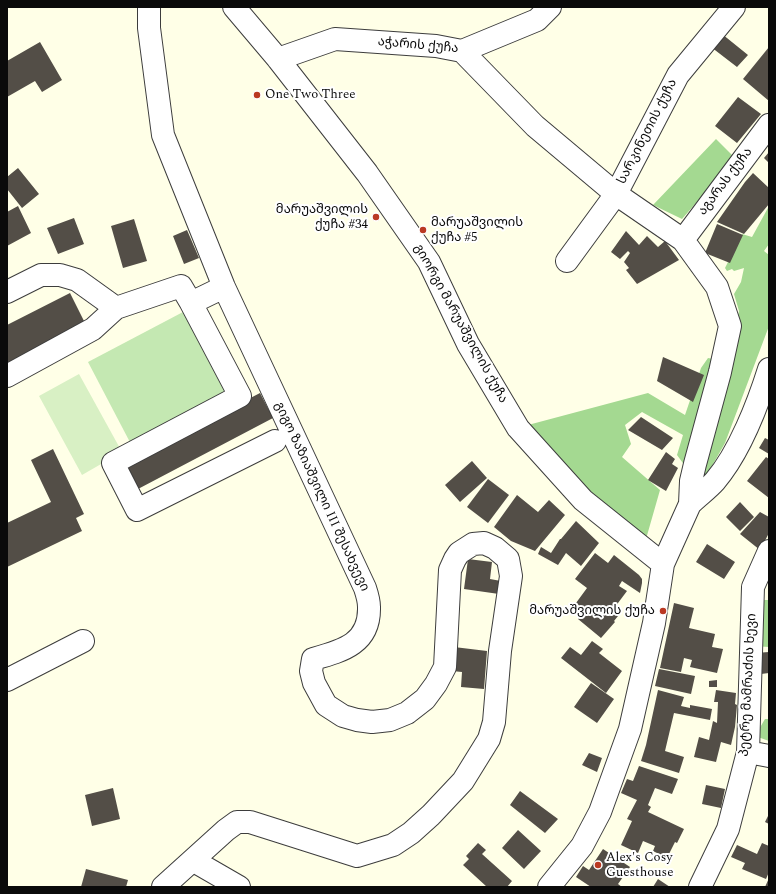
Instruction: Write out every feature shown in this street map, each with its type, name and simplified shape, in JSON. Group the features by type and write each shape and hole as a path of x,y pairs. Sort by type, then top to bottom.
{"street":[{"name":"გიგო ზაზიაშვილი III შესახვევი","path":"149,7 149,28 163,135 224,287 365,588 369,607 367,626 359,638 348,648 313,659 311,671 314,683 326,705 343,716 372,722 390,720 407,713 425,699 436,684 445,667 450,570 459,553 473,544 484,543 495,548 508,559 511,576 500,651 494,722 489,739 463,781 416,829 393,845 357,856 250,822 237,822 226,830 164,887"},
{"name":"გიორგი მარუაშვილის ქუჩა","path":"234,7 278,59 367,173 429,262 468,344 518,428 583,500 663,564"},
{"name":"აჭარის ქუჩა","path":"278,59 335,39 436,46 462,51 537,20 550,7"},
{"name":"სარკინეთის ქუჩა","path":"567,261 616,194 678,75 734,7"},
{"path":"462,51 535,126 616,194 683,240 717,287 730,326 720,372 691,481 690,504 663,564 654,623 630,729 600,812 582,846 549,887"},
{"name":"აგარას ქუჩა","path":"683,240 769,125"},
{"path":"7,292 42,275 60,275 77,280 116,308"},
{"path":"7,376 93,329 116,308 181,286 240,396 113,463 137,510 275,441"},
{"path":"191,303 224,287"},
{"path":"690,504 715,481 733,456 756,408 769,369"},
{"name":"პეტრე მამრაძის ხევი","path":"700,887 728,829 748,752 754,587 769,551"},
{"path":"7,680 83,641"},
{"path":"748,752 769,756"},
{"path":"194,861 239,887"}],"green space":[{"path":"716,139 735,158 682,219 653,205"},
{"path":"769,206 769,244 764,251 769,255 769,326 725,443 708,473 703,475 739,311 734,294 741,282 744,268 734,271 732,269 727,271 725,268 742,234 752,237"},
{"path":"183,312 228,398 133,448 88,362"},
{"path":"708,358 719,360 688,470 677,455 683,435 642,412 625,425 631,444 622,457 660,490 646,539 612,518 528,425 648,393 685,415 701,368"},
{"path":"79,374 122,452 82,475 39,396"},
{"path":"756,600 769,600 769,647 753,646"},
{"path":"765,719 769,719 769,741 755,736"}],"building":[{"path":"722,34 748,55 737,67 711,47"},
{"path":"40,42 62,80 42,92 35,81 7,97 7,61"},
{"path":"769,47 769,101 743,79"},
{"path":"738,97 761,114 737,143 715,126"},
{"path":"769,152 769,163 764,158"},
{"path":"18,168 39,194 22,208 7,189 7,177"},
{"path":"753,173 769,188 769,204 744,234 717,222"},
{"path":"18,206 31,233 7,246 7,212"},
{"path":"74,218 84,244 58,254 47,228"},
{"path":"134,219 147,261 123,268 111,226"},
{"path":"717,224 743,235 730,263 705,253"},
{"path":"187,230 199,258 184,264 173,236"},
{"path":"626,231 639,245 647,236 658,247 665,241 679,260 637,284 626,270 629,268 624,262 630,253 628,251 620,259 611,252"},
{"path":"70,293 87,327 7,367 7,325"},
{"path":"663,357 704,375 693,402 657,381"},
{"path":"260,393 273,418 138,489 125,463"},
{"path":"641,417 673,438 662,450 628,430"},
{"path":"765,438 769,440 769,454 759,448"},
{"path":"53,449 84,514 76,518 82,531 7,567 7,523 51,502 31,460"},
{"path":"666,452 675,459 672,464 678,468 666,491 648,480"},
{"path":"766,457 769,459 769,498 747,481"},
{"path":"472,461 487,478 460,502 445,485"},
{"path":"488,479 509,495 488,523 467,507"},
{"path":"517,495 538,512 549,500 565,515 535,551 511,541 494,527"},
{"path":"740,502 754,517 740,531 726,517"},
{"path":"760,512 769,517 769,533 760,550 740,534"},
{"path":"576,521 599,543 581,566 566,553 558,565 538,554 541,547 551,553 560,539"},
{"path":"707,544 735,562 724,579 696,562"},
{"path":"595,553 608,563 614,555 642,579 640,593 622,581 619,586 627,591 615,607 614,613 618,616 614,621 615,622 601,638 578,619 585,611 576,603 587,588 575,579"},
{"path":"468,559 492,562 490,579 501,581 499,594 464,589"},
{"path":"674,603 694,608 689,628 715,634 712,647 723,649 717,673 690,667 692,660 684,658 681,672 660,668"},
{"path":"592,641 603,649 599,653 622,671 606,693 561,658 570,647 581,655"},
{"path":"454,647 487,651 484,689 461,687 462,672 452,671"},
{"path":"769,652 769,673 761,674 755,653"},
{"path":"659,669 695,676 691,694 655,686"},
{"path":"717,680 717,687 709,687 709,681"},
{"path":"591,683 614,699 597,723 574,707"},
{"path":"658,690 684,697 681,706 690,708 690,705 712,709 710,720 674,713 665,751 684,757 679,773 641,761"},
{"path":"716,690 736,693 735,704 737,705 735,727 731,745 721,742 716,762 694,757 699,737 709,740 713,721 717,723 718,702 714,702"},
{"path":"589,753 602,758 597,772 582,765"},
{"path":"639,766 678,779 672,794 655,788 648,805 651,807 648,812 684,829 667,858 653,851 655,846 643,841 638,853 621,845 632,821 627,819 637,800 621,793 627,779 633,781"},
{"path":"706,785 725,789 721,808 702,804"},
{"path":"113,788 120,819 92,826 85,795"},
{"path":"520,791 558,819 545,833 510,805"},
{"path":"769,814 769,824 765,822"},
{"path":"518,830 541,851 524,869 502,848"},
{"path":"478,843 486,850 482,854 512,881 507,887 487,887 463,865 469,859 466,856"},
{"path":"762,843 769,846 769,872 766,879 742,869 745,863 731,857 737,845 757,854"},
{"path":"603,849 630,867 618,884 622,887 591,887 576,877 583,866 589,870"},
{"path":"86,869 128,880 126,887 81,887"},
{"path":"769,878 769,887 765,887"},
{"path":"658,879 670,887 653,887"}],"place":[{"name":"One Two Three","path":"257,95"},
{"name":"მარუაშვილის ქუჩა #34","path":"376,217"},
{"name":"მარუაშვილის ქუჩა #5","path":"423,230"},
{"name":"მარუაშვილის ქუჩა","path":"663,611"},
{"name":"Alex's Cosy Guesthouse","path":"598,865"}]}
